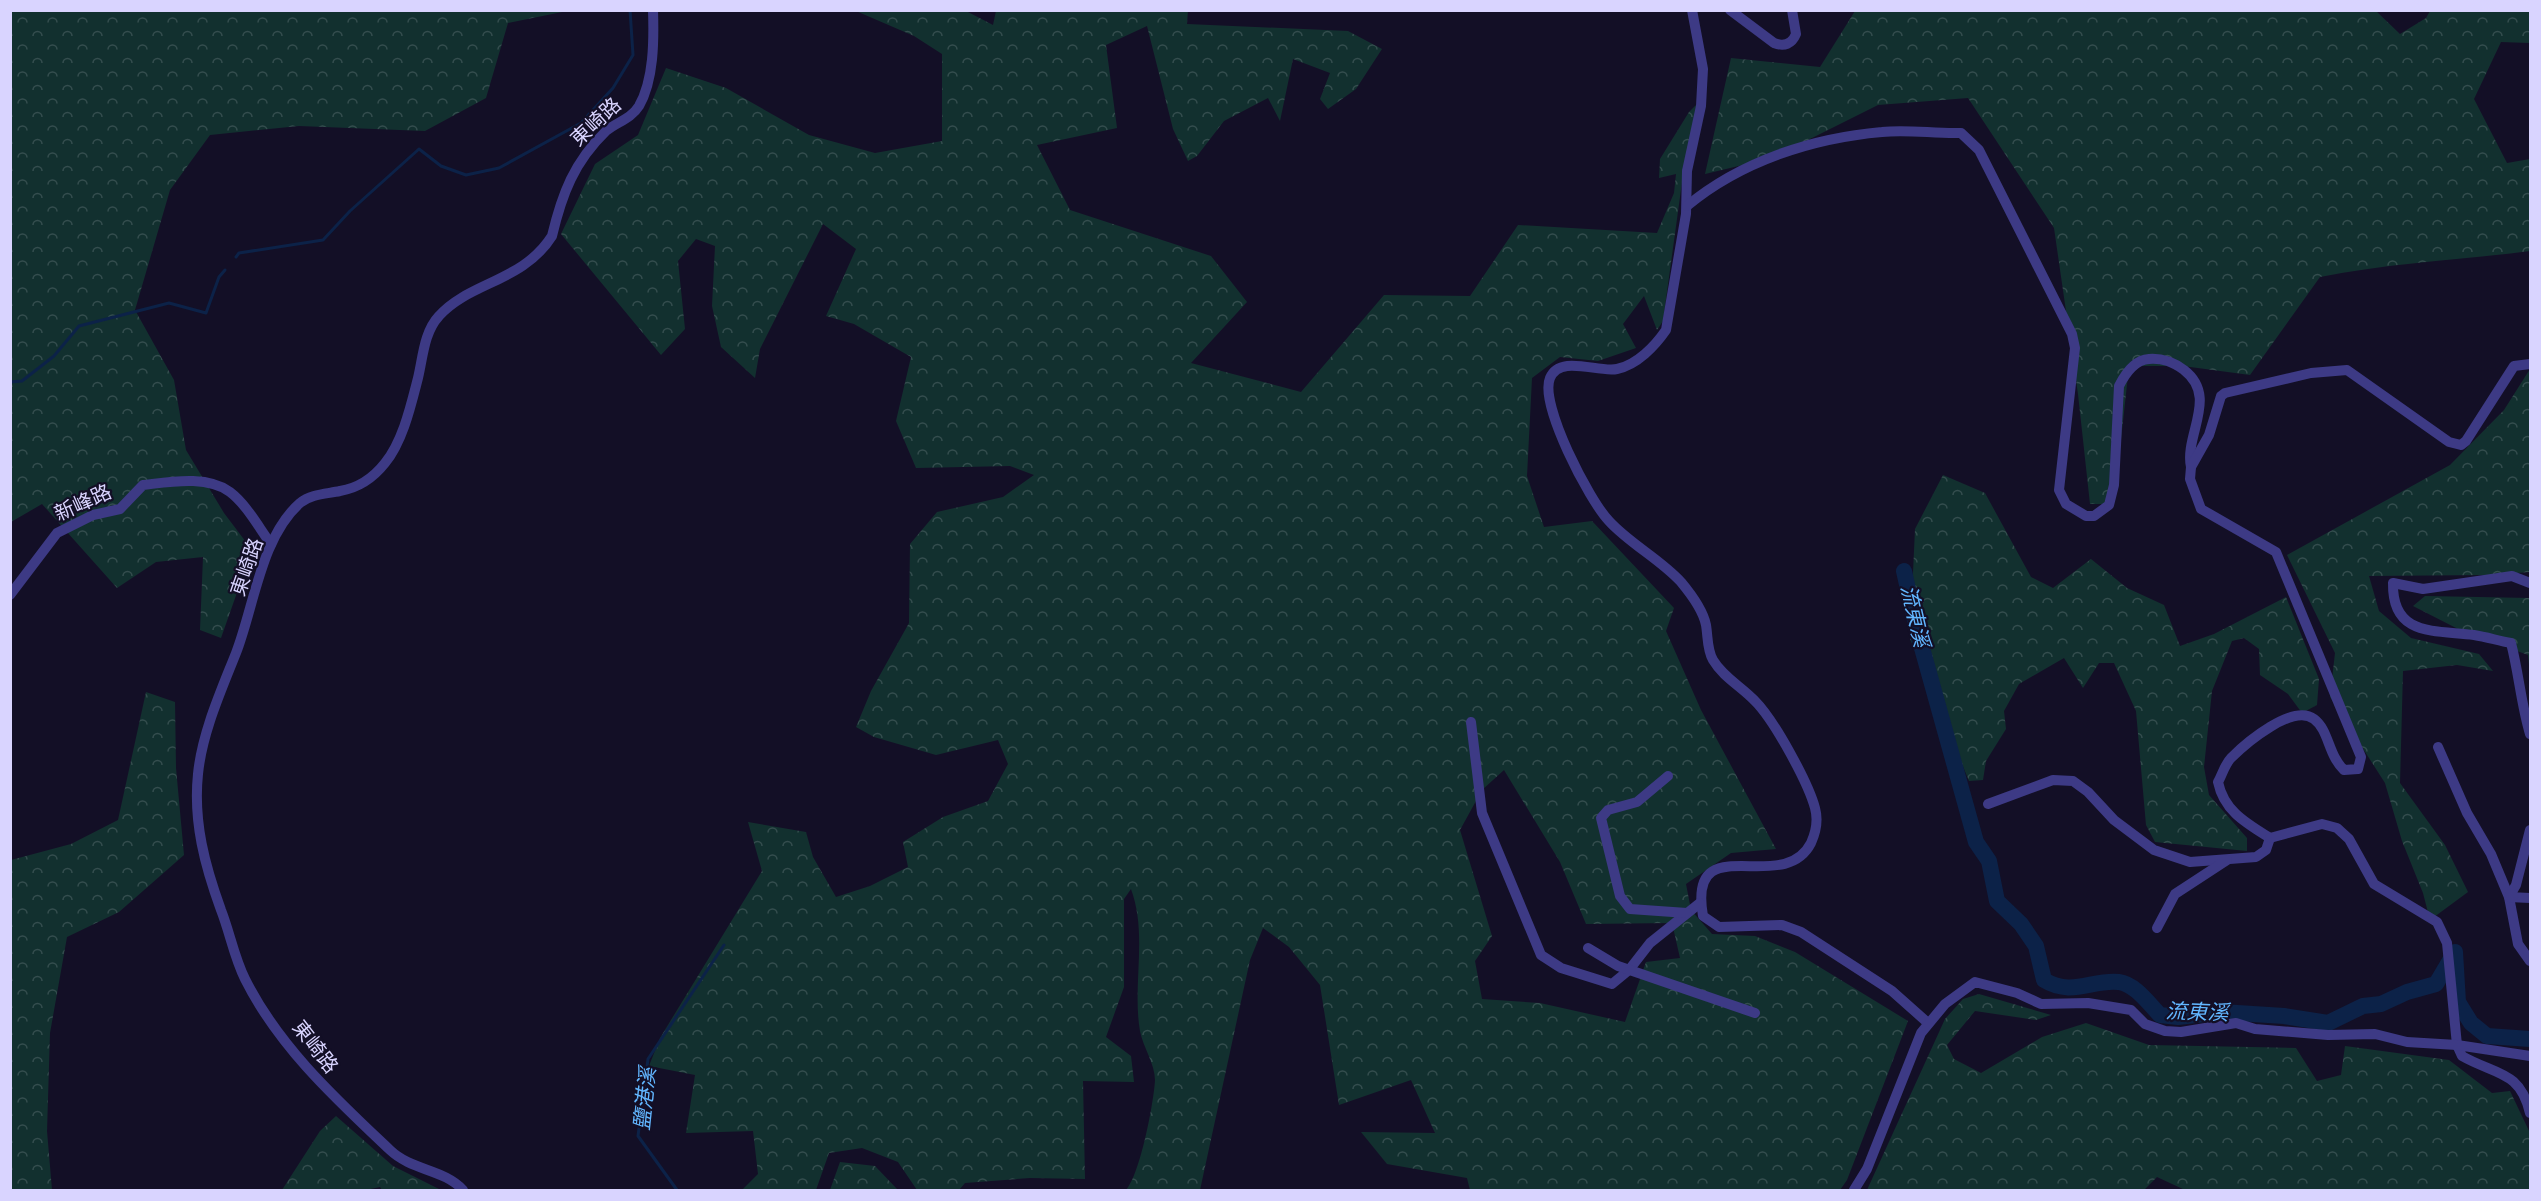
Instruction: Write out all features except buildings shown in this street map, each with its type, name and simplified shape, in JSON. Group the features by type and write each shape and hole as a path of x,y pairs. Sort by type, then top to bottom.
{"street":[{"name":"東崎路","path":"463,1191 448,1179 411,1166 393,1153 331,1097 303,1063 246,982 203,856 198,827 198,772 208,730 248,622 271,544 300,503 316,495 344,491 366,481 386,462 397,443 418,379 428,333 439,315 462,299 516,271 547,245 573,170 595,142 610,129 625,121 639,106 646,86 654,37 652,10"},
{"path":"1692,10 1704,77 1701,106 1687,171 1687,206 1673,301 1666,330 1661,338 1632,363 1623,367 1614,370 1561,367 1550,379 1548,396 1568,454 1602,514 1686,589 1705,622 1714,662 1765,714 1815,807 1816,830 1806,851 1798,860 1776,867 1737,864 1716,870 1703,884 1700,903 1702,916 1719,927 1782,925 1801,932 1892,991 1928,1023"},
{"path":"1730,10 1774,44 1782,45 1793,40 1796,34 1792,10"},
{"path":"1687,206 1706,190 1733,176 1814,142 1884,132 1961,133 1979,150 2072,333 2075,348 2059,490 2061,498 2086,516 2094,516 2109,505 2114,485 2119,386 2125,374 2144,359 2165,360 2188,373 2200,395 2201,409 2188,456 2191,467 2190,479 2201,509 2276,552 2361,757 2358,769 2344,770 2336,763 2323,729 2313,717 2294,714 2274,724 2230,759 2218,782 2222,799 2235,814 2270,838 2322,824 2337,828 2349,839 2374,884 2437,922 2447,943 2457,1045 2462,1056 2515,1080 2522,1090 2530,1113"},
{"path":"2191,467 2209,435 2221,396 2225,393 2311,373 2347,370 2449,442 2461,445 2466,441 2514,366 2530,364"},
{"name":"新峰路","path":"10,595 57,533 93,515 120,509 143,485 178,481 210,483 230,492 271,544"},
{"path":"2530,583 2512,576 2423,589 2393,583 2392,600 2399,616 2416,627 2432,632 2475,635 2511,643 2518,669 2520,700 2530,734"},
{"path":"1471,722 1482,813 1541,955 1561,968 1612,984 1629,970 1650,943 1700,903"},
{"path":"2439,747 2467,813 2491,854 2509,897 2518,944 2530,961"},
{"path":"1668,776 1637,802 1608,810 1601,818 1624,904 1630,909 1687,913"},
{"path":"1988,804 2053,780 2073,781 2088,792 2114,820 2154,850 2190,862 2256,858 2266,850 2270,838"},
{"path":"2509,897 2516,885 2530,830"},
{"path":"2157,928 2175,894 2227,860"},
{"path":"2509,897 2530,898"},
{"path":"1588,948 1629,970 1755,1013"},
{"path":"1854,1191 1867,1169 1896,1102 1913,1052 1928,1023 1945,1004 1969,984 1982,982 2041,1004 2088,1003 2131,1011 2145,1024 2165,1031 2181,1032 2236,1023 2266,1030 2328,1035 2366,1033 2408,1042 2457,1045 2530,1056"}],"green space":[{"path":"1188,10 1187,24 1348,31 1382,49 1356,89 1328,109 1320,99 1330,73 1293,59 1280,121 1268,98 1224,121 1197,156 1188,161 1173,129 1147,26 1106,45 1117,128 1037,145 1070,210 1211,256 1247,302 1191,363 1301,392 1384,295 1470,296 1518,225 1657,233 1674,193 1676,174 1659,178 1660,159 1689,112 1697,104 1683,175 1663,321 1657,330 1644,296 1623,324 1636,348 1598,361 1560,357 1532,378 1527,476 1544,527 1592,521 1674,608 1666,631 1701,710 1776,849 1731,853 1686,884 1691,910 1712,934 1755,936 1795,952 1908,1021 1847,1180 1840,1190 1470,1190 1467,1178 1387,1164 1361,1132 1435,1133 1411,1080 1339,1105 1320,985 1289,947 1263,928 1250,960 1200,1190 1126,1190 1141,1154 1155,1080 1140,1031 1138,924 1131,889 1124,899 1124,987 1106,1037 1131,1056 1134,1082 1083,1081 1085,1179 1030,1178 965,1183 959,1190 917,1190 898,1162 862,1148 829,1153 816,1190 742,1190 758,1174 753,1131 686,1133 695,1075 649,1066 660,1038 762,871 748,822 806,832 813,857 836,897 870,886 908,867 903,842 943,817 988,801 1008,764 998,740 936,755 874,737 856,727 871,691 909,623 910,544 937,512 1003,497 1034,475 1010,466 916,468 896,421 911,357 854,324 826,316 856,249 823,224 760,349 755,378 721,347 712,306 715,246 696,239 678,261 685,329 661,355 561,234 595,164 638,135 666,68 726,88 809,135 875,153 942,141 942,54 914,36 856,11 966,11 993,25 996,11","holes":["1504,770 1560,862 1586,924 1672,923 1680,958 1646,962 1625,1022 1540,1003 1482,999 1475,961 1492,936 1460,830 1482,790"]},
{"path":"2375,10 2400,34 2426,18 2430,11 2530,11 2530,43 2501,42 2474,99 2507,163 2530,159 2530,251 2399,265 2320,277 2250,375 2183,366 2129,366 2114,504 2090,504 2078,394 2054,228 1968,98 1878,105 1772,158 1705,174 1731,58 1820,67 1855,11"},
{"path":"11,11 567,11 508,23 486,98 425,131 299,126 210,135 170,190 135,310 174,380 186,450 224,513 252,550 221,638 200,630 203,557 156,562 117,588 42,504 11,522"},
{"path":"2530,369 2530,572 2490,575 2369,576 2379,611 2411,638 2479,654 2493,671 2457,665 2403,671 2400,783 2445,845 2468,892 2430,920 2423,893 2402,841 2385,783 2330,697 2335,653 2287,555 2450,465 2504,410"},
{"path":"1943,475 1985,493 2031,577 2053,588 2091,559 2127,588 2164,605 2180,646 2214,634 2286,597 2319,679 2317,705 2302,713 2288,694 2260,675 2259,649 2244,638 2232,641 2212,691 2204,767 2209,795 2247,838 2247,851 2155,842 2146,825 2136,711 2114,663 2099,663 2083,688 2064,658 2019,684 2004,711 2006,729 1986,761 1983,780 1969,781 1910,639 1915,529"},
{"path":"2425,596 2530,598 2530,675 2528,655 2460,630 2413,606"},
{"path":"146,692 175,702 176,768 184,855 119,912 67,937 50,1033 47,1131 52,1190 11,1190 11,860 71,844 118,820"},
{"path":"1979,994 2051,1015 2036,1020 1975,1011 1947,1045 1954,1059 1981,1073 2042,1037 2086,1023 2149,1045 2296,1048 2317,1081 2341,1075 2345,1046 2449,1060 2492,1093 2510,1091 2530,1133 2530,1190 2185,1190 2157,1177 2144,1190 1867,1190 1945,1019 1963,999"},
{"path":"336,1116 393,1166 441,1190 382,1190 380,1187 366,1190 282,1190 320,1131"},
{"path":"840,1162 875,1166 898,1190 830,1190"}],"waterway":[{"path":"236,257 239,253 323,240 350,211 419,149 441,166 466,175 499,168 581,123 613,88 633,55 630,10"},
{"path":"10,382 22,381 54,356 79,326 169,303 206,313 219,277 225,270"},
{"name":"流東溪","path":"1904,571 1917,630 1976,842 1989,861 1997,901 2021,924 2036,946 2044,980 2064,987 2119,982 2131,986 2160,1015 2178,1017 2222,1012 2284,1016 2328,1023 2363,1006 2381,1004 2407,992 2436,984 2455,952 2458,1002 2471,1023 2487,1036 2530,1039"},
{"name":"鹽港溪","path":"677,1190 638,1136 648,1059 724,945"}]}
